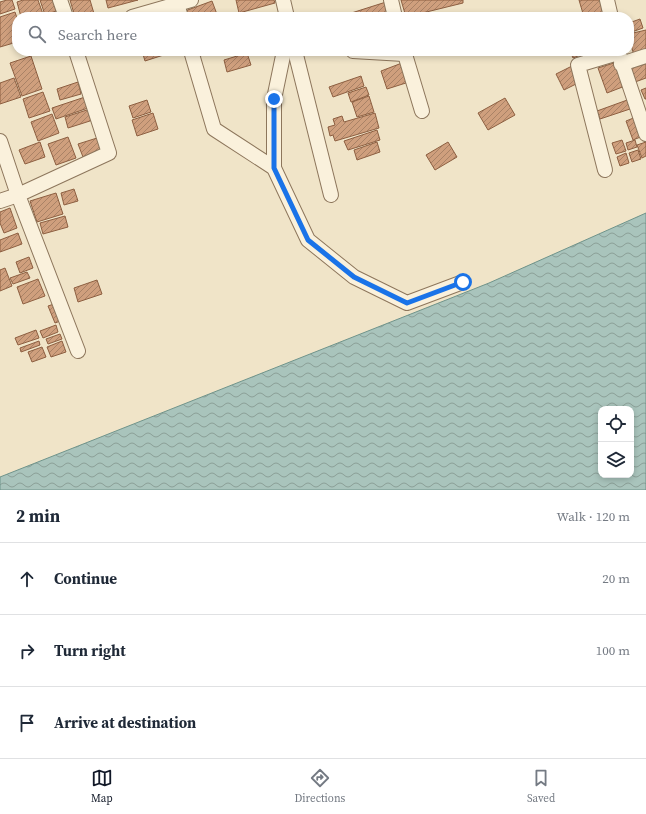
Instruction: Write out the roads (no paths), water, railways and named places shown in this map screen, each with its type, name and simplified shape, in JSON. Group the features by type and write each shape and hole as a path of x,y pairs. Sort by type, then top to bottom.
{"street":[{"path":"60,0 64,12"},
{"path":"283,0 286,12"},
{"path":"391,0 394,12"},
{"path":"607,0 610,12"},
{"path":"158,12 183,7"},
{"path":"0,201 18,195 108,153 78,56"},
{"path":"192,56 214,129 274,168"},
{"path":"283,56 274,99 274,168 308,240 354,277 407,303 463,282"},
{"path":"296,56 331,195"},
{"path":"405,56 422,111"},
{"path":"619,56 646,134"},
{"path":"606,170 578,65 619,56 646,56"},
{"path":"0,141 18,195 78,351"}],"water":[{"path":"646,213 646,490 0,490 0,477 489,283"}]}
